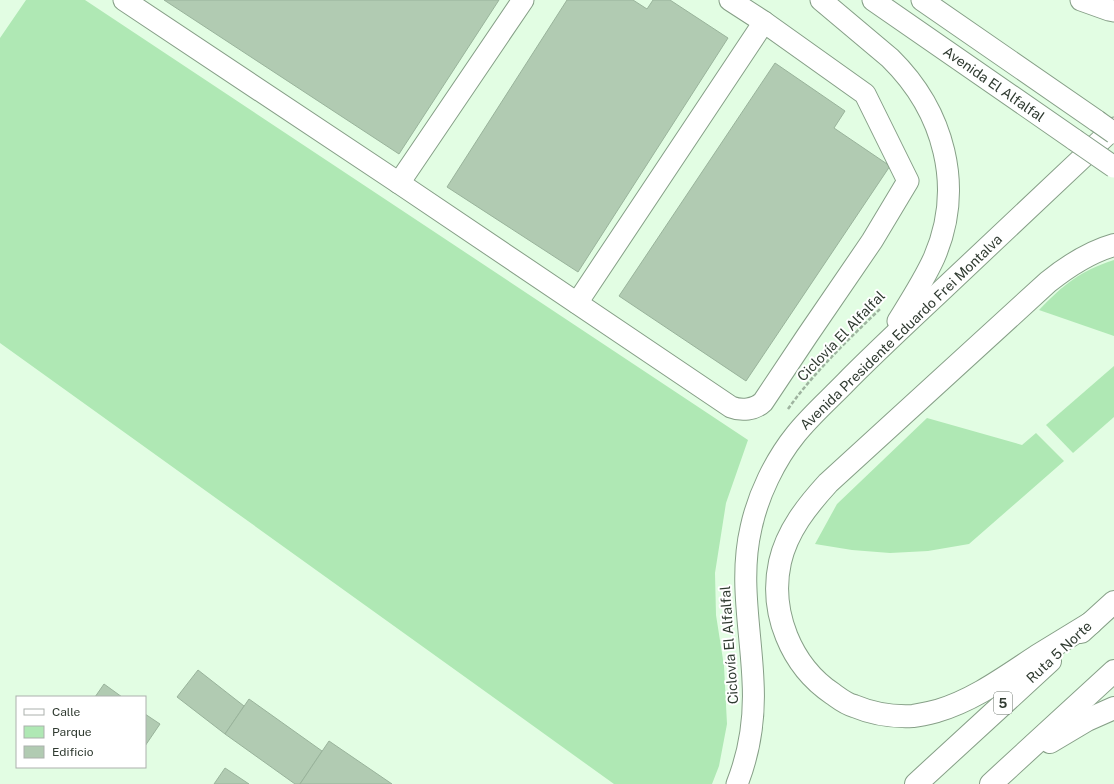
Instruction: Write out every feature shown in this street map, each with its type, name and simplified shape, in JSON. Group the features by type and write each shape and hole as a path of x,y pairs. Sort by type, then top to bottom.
{"highway":[{"path":"1091,623 1038,655 995,684 960,703 914,716 882,714 853,706 842,700 816,681 806,670 790,646 784,632 778,609 777,583 780,561 791,532 802,513 828,483 1061,271 1095,251 1114,244"},
{"name":"Ruta 5 Norte","path":"916,784 1114,602"},
{"path":"991,784 1114,671"},
{"path":"1016,761 1087,720 1114,708"}],"street":[{"path":"124,0 399,183 732,408 745,410 759,406 763,402 872,242 908,181 865,94 764,22 730,0"},
{"path":"399,183 523,0"},
{"path":"821,0 890,58 910,80 925,102 935,122 941,138 947,165 947,207 944,228 938,248 926,275 917,290 898,321 874,354"},
{"name":"Avenida El Alfalfal","path":"873,0 1114,167"},
{"name":"Avenida El Alfalfal","path":"922,0 1106,124 1114,133"},
{"path":"1081,0 1114,11"},
{"path":"577,303 764,22"},
{"name":"Avenida Presidente Eduardo Frei Montalva","path":"737,784 746,757 753,714 753,681 745,566 751,527 759,499 780,457 796,434 811,417 1106,124"}],"path":[{"name":"Ciclovía El Alfalfal","path":"787,411 830,358 886,303"}],"green space":[{"path":"26,0 85,0 748,440 726,503 715,573 716,615 724,666 727,724 719,766 712,784 614,784 0,343 0,38"},
{"path":"1114,260 1114,336 1039,310 1073,279 1091,269"},
{"path":"1114,366 1114,417 1073,453 1046,425"},
{"path":"927,418 1022,445 1036,433 1064,461 969,544 928,551 890,553 852,550 815,544 837,504"}],"building":[{"path":"164,0 499,0 399,154"},
{"path":"567,0 633,0 647,9 653,0 670,0 728,38 578,272 447,187"},
{"path":"775,63 845,111 834,128 890,166 746,381 619,296"},
{"path":"198,670 244,706 225,734 177,697"},
{"path":"104,684 121,696 96,696"},
{"path":"249,699 322,751 300,784 295,784 225,734"},
{"path":"146,715 160,724 146,745"},
{"path":"329,741 392,784 300,784"},
{"path":"225,768 249,784 214,784"}]}
